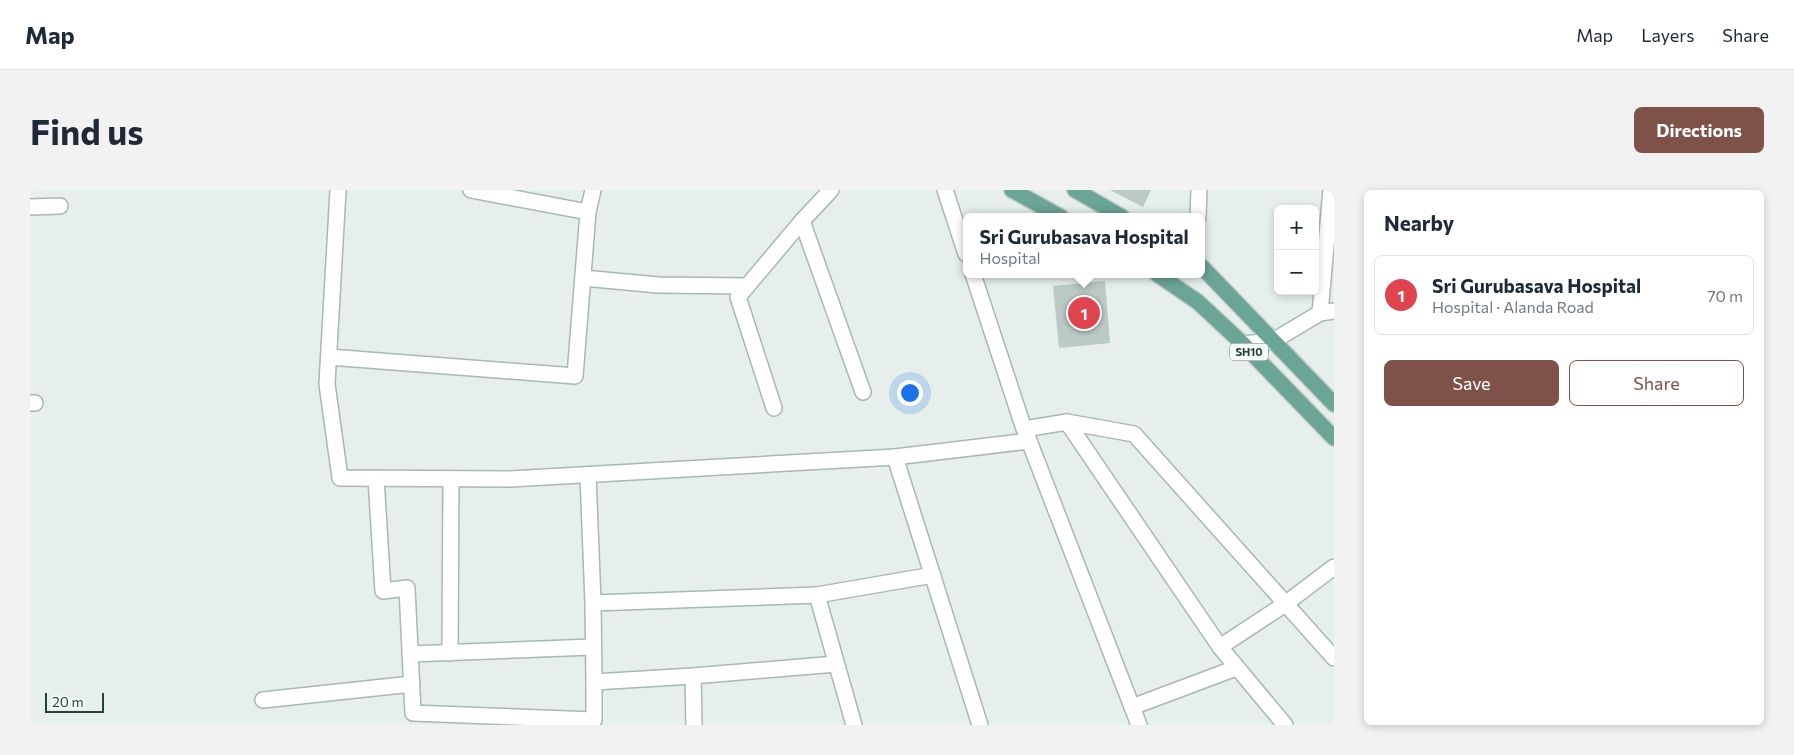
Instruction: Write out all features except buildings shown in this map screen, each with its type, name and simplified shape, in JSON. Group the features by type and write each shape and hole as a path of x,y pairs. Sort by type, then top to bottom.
{"main road":[{"path":"1012,190 1054,213"},
{"path":"1075,190 1115,213"},
{"name":"SH10","path":"1205,270 1334,404"},
{"name":"SH10","path":"1163,278 1198,302 1243,344 1334,438"}],"street":[{"path":"338,190 327,384 340,478 510,479 895,457 1027,435 1067,422 1134,434 1334,658"},
{"path":"471,190 588,212"},
{"path":"329,357 575,376 588,212 593,190"},
{"path":"774,408 738,297 802,221 832,190"},
{"path":"945,190 963,245"},
{"path":"1198,213 1199,190"},
{"path":"1243,344 1273,341 1327,312 1331,190"},
{"path":"30,207 60,206"},
{"path":"802,221 863,392"},
{"path":"583,278 658,285 747,286"},
{"path":"974,278 1027,435 1139,725"},
{"path":"1067,422 1220,647 1284,725"},
{"path":"895,457 980,725"},
{"path":"376,478 383,591 407,588 413,713 594,722 593,603 588,475"},
{"path":"450,653 451,479"},
{"path":"1220,647 1285,604 1334,567"},
{"path":"593,603 816,595 932,575"},
{"path":"816,595 854,725"},
{"path":"410,654 592,647"},
{"path":"594,682 836,664"},
{"path":"1132,707 1236,668"},
{"path":"693,676 694,725"},
{"path":"263,700 412,684"}],"place":[{"name":"Sri Gurubasava Hospital","path":"1084,313"}]}
